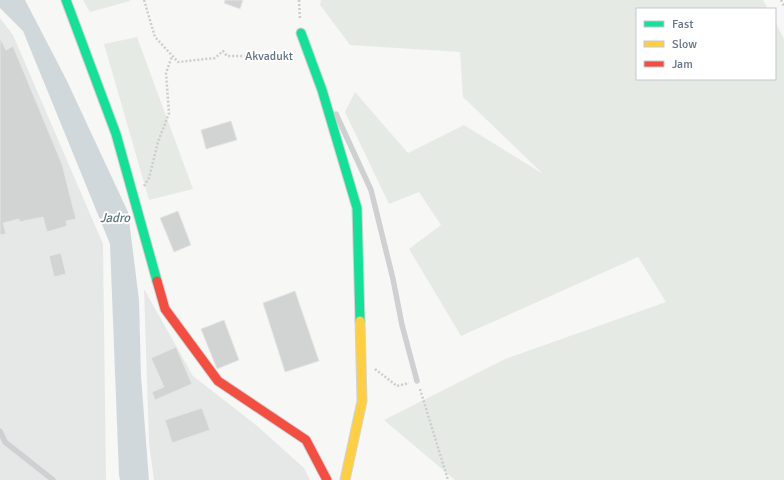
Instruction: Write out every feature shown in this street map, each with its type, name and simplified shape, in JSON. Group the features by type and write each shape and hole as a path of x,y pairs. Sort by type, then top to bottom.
{"street":[{"path":"66,0 116,134 165,309 218,381 306,440 327,480"},
{"path":"301,33 322,90 357,208 362,401 345,480"}],"lane":[{"path":"311,59 371,190 393,279 402,325 417,381"},
{"path":"0,431 5,442 53,480"}],"path":[{"path":"144,0 155,37 172,56 166,73 169,113 158,142 149,178"},
{"path":"299,0 301,33"},
{"path":"781,0 784,6"},
{"name":"Akvadukt","path":"172,56 178,62 215,58 222,51 227,56 311,59"},
{"path":"361,360 397,386 417,381 448,480"}],"shaded area":[{"path":"83,0 130,0 130,1 90,12"},
{"path":"321,0 763,0 767,8 636,8 636,80 776,80 776,24 784,39 784,480 455,480 384,420 505,359 666,302 638,257 461,336 409,249 441,225 419,192 389,204 345,112 355,92 408,153 464,125 543,174 463,97 460,52 350,45 320,5"},
{"path":"0,18 13,35 103,244 106,480 0,480"},
{"path":"137,37 193,189 149,200 104,44"},
{"path":"144,289 193,376 256,425 304,468 310,480 154,480 149,444"}],"water":[{"name":"Jadro","path":"0,0 25,0 66,79 128,212 139,300 141,376 149,480 120,480 119,475 110,244 23,31 0,8"}],"building":[{"path":"225,0 243,0 240,9 224,3"},
{"path":"0,38 6,50 13,46 62,164 76,219 66,221 67,226 47,232 43,217 19,222 19,219 3,223 6,234 0,235"},
{"path":"231,121 237,140 206,149 201,130"},
{"path":"178,211 191,245 174,252 160,218"},
{"path":"61,253 66,274 54,277 49,256"},
{"path":"295,291 319,361 285,372 263,303"},
{"path":"224,320 239,360 217,369 201,329"},
{"path":"176,347 192,384 155,400 152,392 164,387 151,358"},
{"path":"202,408 210,430 172,443 165,420"}],"traffic: fast":[{"path":"66,0 116,134 157,281"},
{"path":"301,33 322,90 357,208 360,321"}],"traffic: slow":[{"path":"345,480 362,401 360,321"}],"traffic: jam":[{"path":"157,281 165,309 218,381 306,440 327,480"}]}
